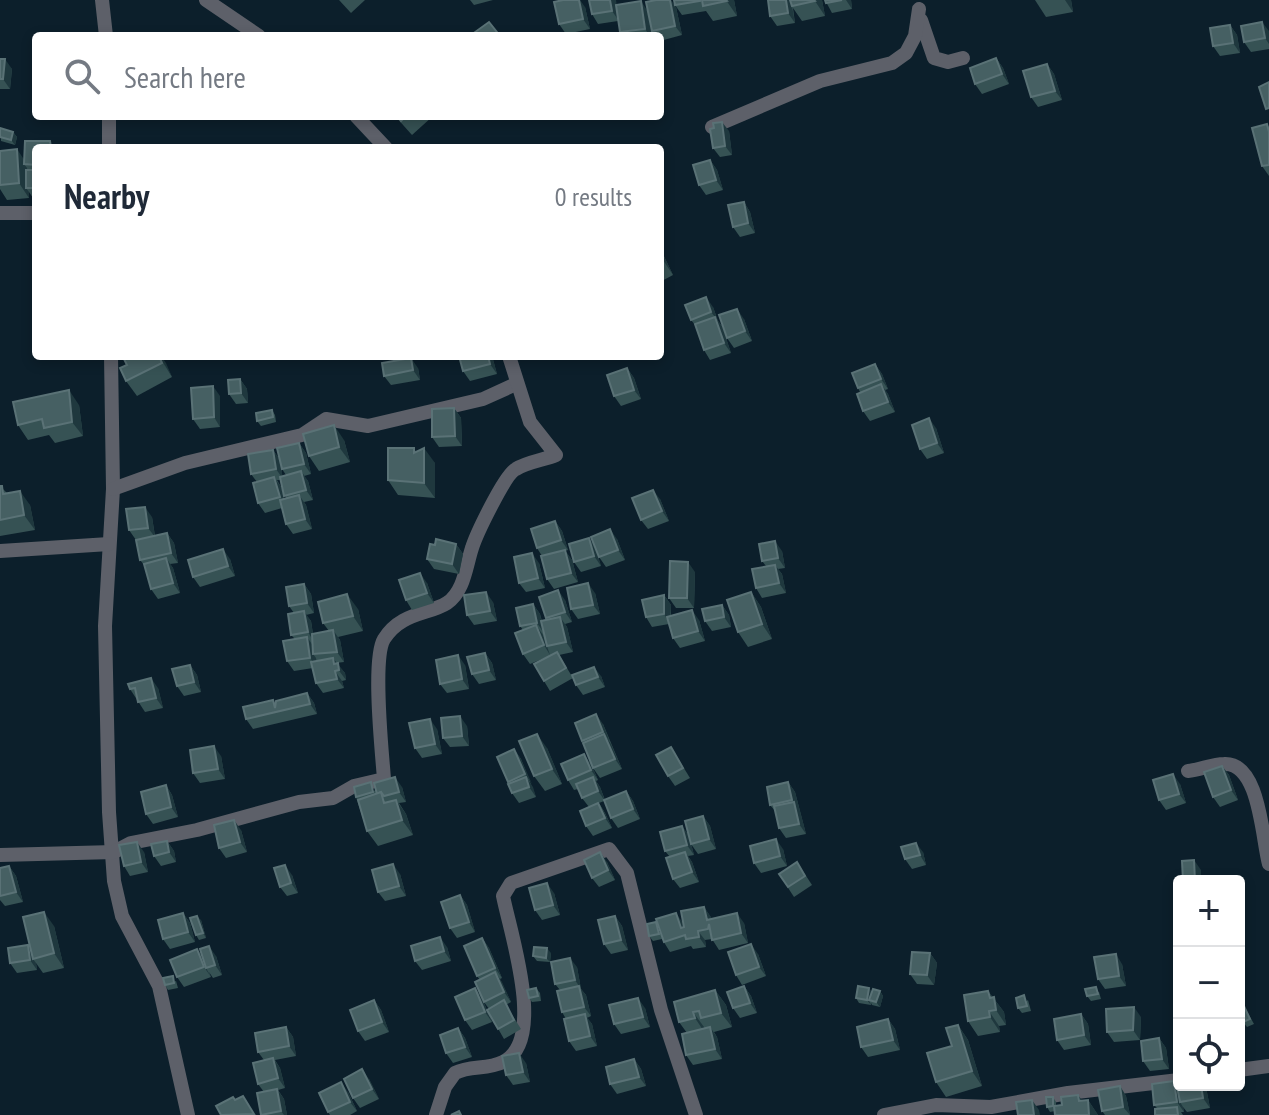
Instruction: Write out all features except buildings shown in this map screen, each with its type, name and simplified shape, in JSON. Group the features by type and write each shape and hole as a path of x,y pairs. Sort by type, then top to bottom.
{"street":[{"path":"102,0 106,32"},
{"path":"206,0 253,32"},
{"path":"919,4 922,27 934,58 948,62 963,58"},
{"path":"712,127 820,81 854,69 892,63 906,53 915,36 919,4"},
{"path":"109,120 109,144"},
{"path":"360,120 382,144"},
{"path":"0,213 32,213"},
{"path":"111,360 113,489 105,626 109,812 114,881 122,916 159,986 188,1115"},
{"path":"0,855 114,852 131,843 197,830 299,802 333,798 354,786 384,779 378,660 384,639 410,616 447,603 461,585 475,538 490,516 502,484 514,469 556,455 530,422 510,360"},
{"path":"113,489 185,463 302,435 326,419 368,426 483,399 516,384"},
{"path":"0,551 109,544"},
{"path":"1188,771 1224,764 1236,765 1244,772 1258,804 1269,864"},
{"path":"436,1115 455,1073 505,1062 515,1052 524,1031 526,1006 503,896 511,883 609,849 627,873 661,1010 696,1115"},
{"path":"1245,1069 1269,1066"},
{"path":"884,1115 936,1105 991,1107 1068,1093 1173,1081"}]}
